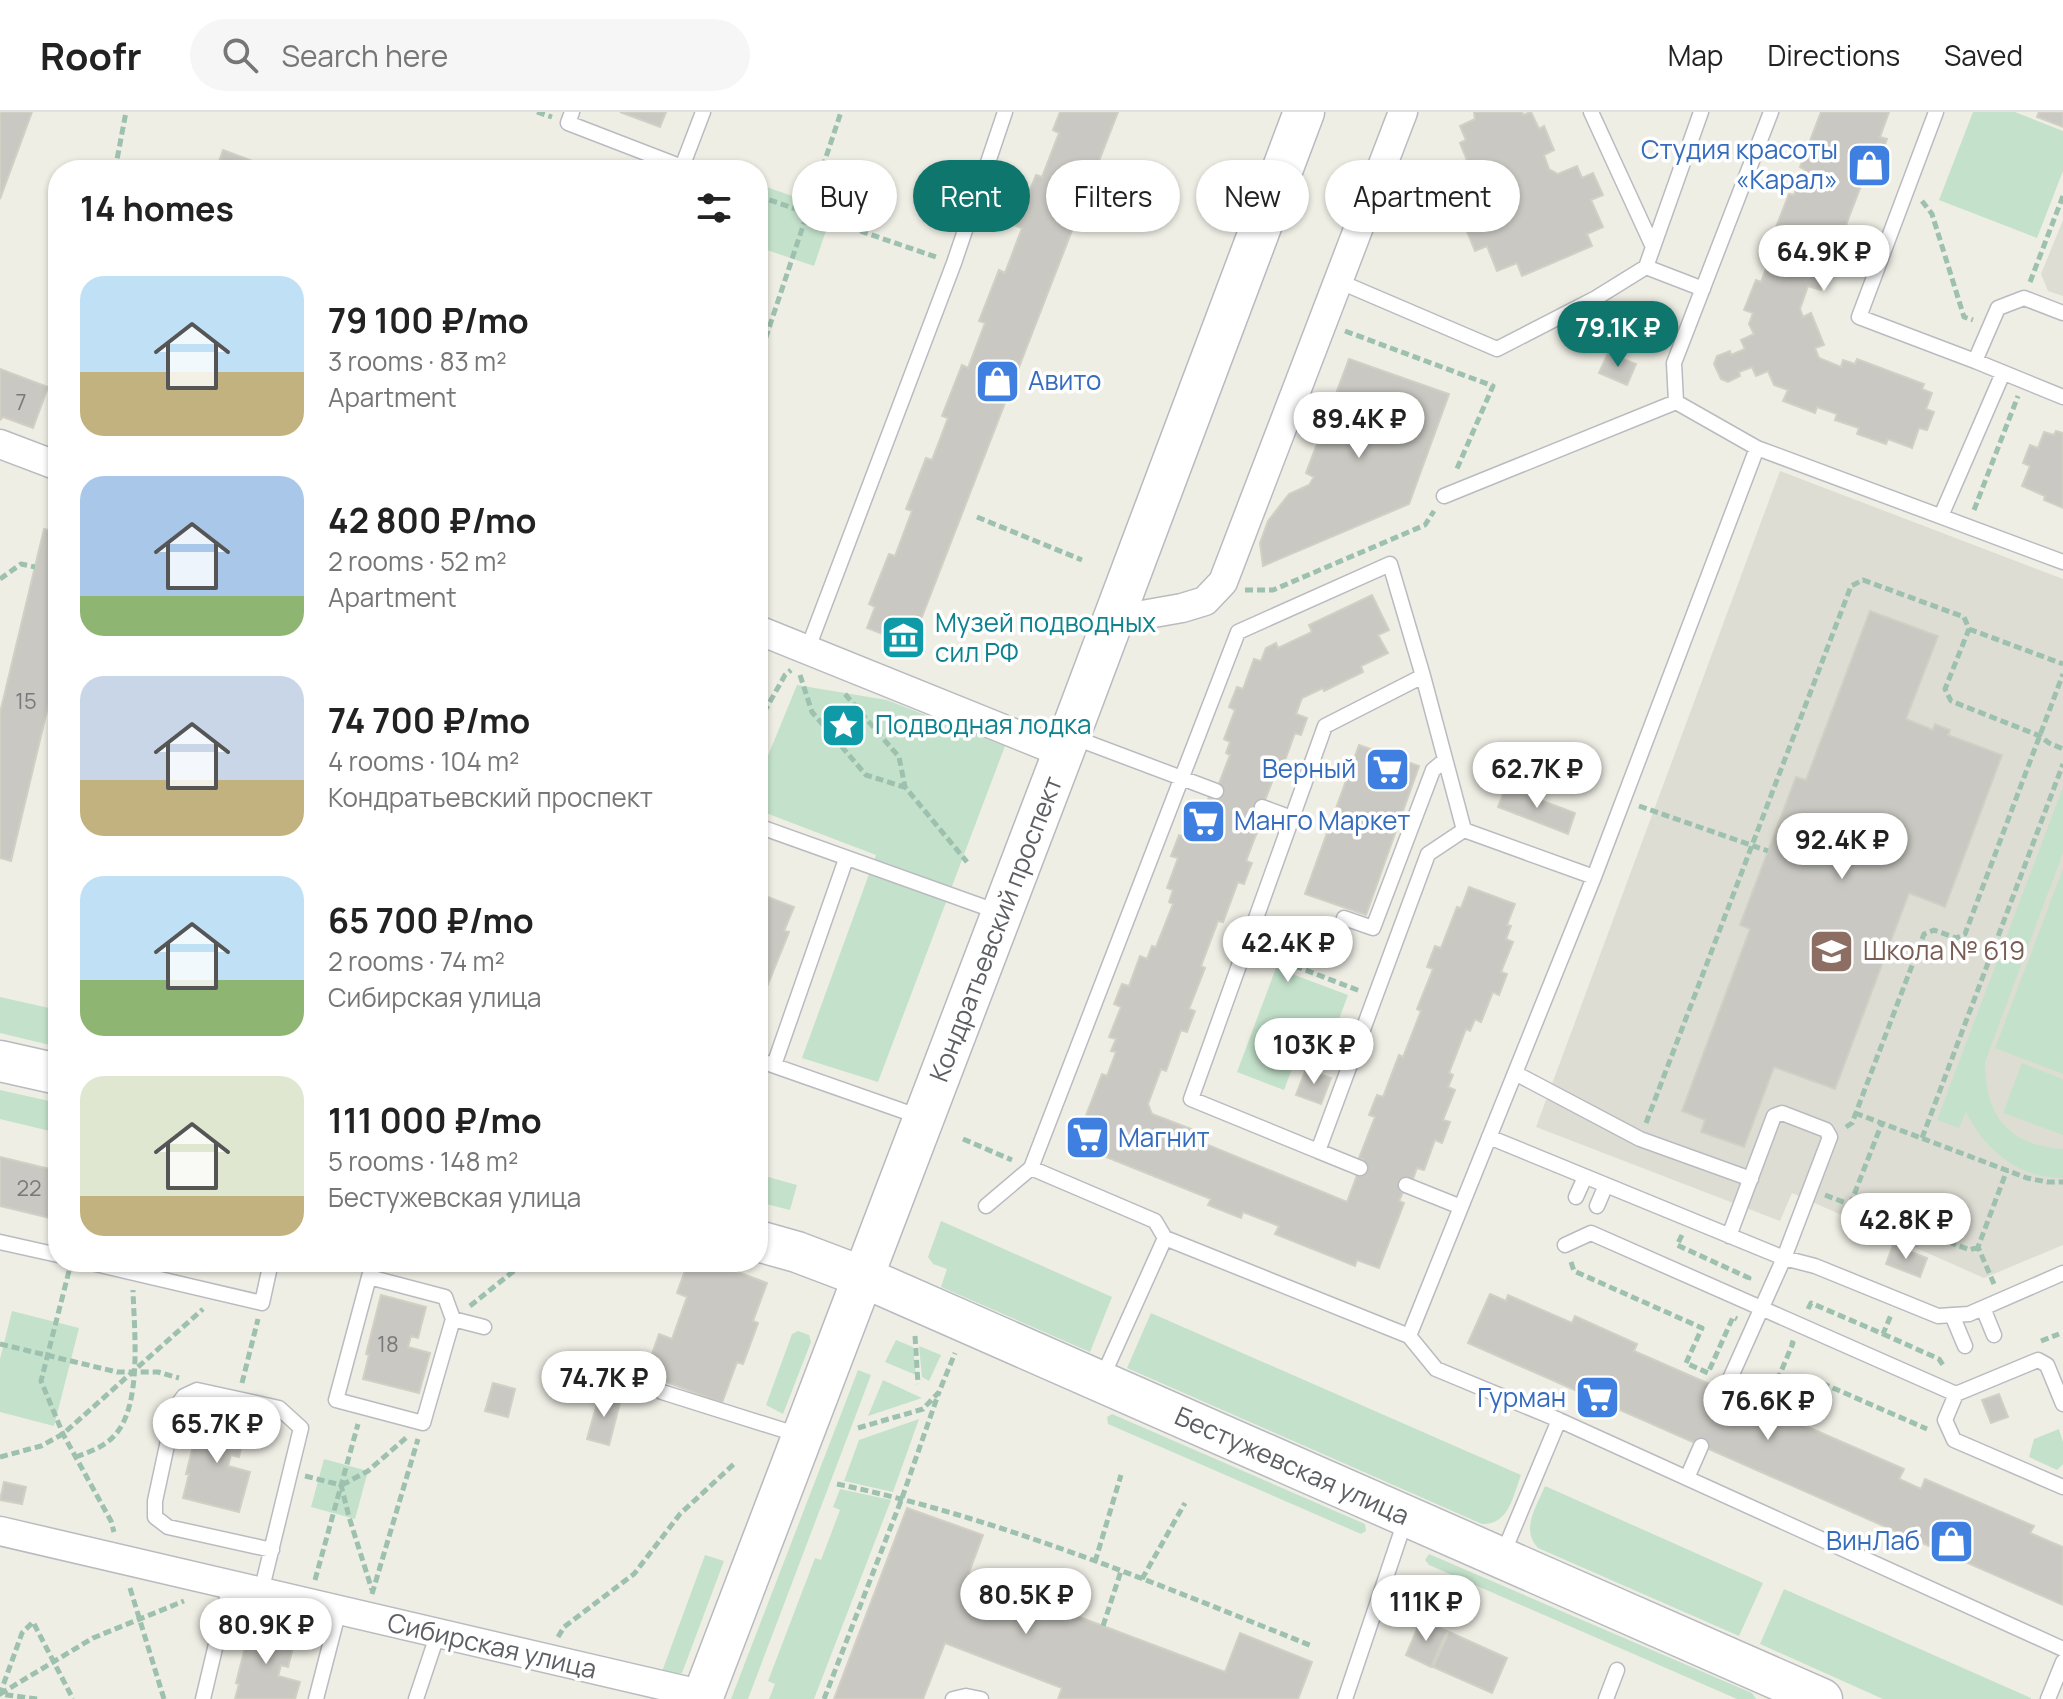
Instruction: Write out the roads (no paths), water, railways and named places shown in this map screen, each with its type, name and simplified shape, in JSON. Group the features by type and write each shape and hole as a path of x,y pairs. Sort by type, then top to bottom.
{"street":[{"name":"Кондратьевский проспект","path":"703,1697 1114,620 1304,112"},
{"path":"1114,620 1194,605 1205,601 1223,582 1403,112"},
{"path":"0,444 48,462"},
{"path":"768,637 804,662 1066,745"},
{"path":"0,1061 48,1072"},
{"name":"Бестужевская улица","path":"768,1244 863,1277 1806,1696"},
{"name":"Сибирская улица","path":"0,1531 339,1610 369,1604 438,1633 703,1697"}],"lane":[{"path":"572,112 568,123 664,160"},
{"path":"685,160 703,112"},
{"path":"804,662 954,263 1005,112"},
{"path":"1591,112 1653,247"},
{"path":"1338,281 1497,349 1596,298 1646,267 1701,112"},
{"path":"1676,402 1674,363 1771,112"},
{"path":"1936,112 1859,317 2063,397"},
{"path":"1646,267 1703,289"},
{"path":"1975,361 1998,308 2024,298 2063,313"},
{"path":"1941,516 2003,373"},
{"path":"1676,402 1757,448 2063,562"},
{"path":"1444,496 1676,402"},
{"path":"1409,1336 1594,877 1757,448"},
{"path":"986,1206 1031,1168 1238,632 1390,564 1464,830"},
{"path":"1360,1168 1191,1099 1325,726 1423,676"},
{"path":"1066,745 1183,778 1216,791"},
{"path":"1344,918 1373,928 1433,770 1445,760"},
{"path":"1262,807 1292,818"},
{"path":"768,830 1001,913"},
{"path":"1464,830 1594,877"},
{"path":"1318,1151 1428,854 1464,830"},
{"path":"774,1065 846,859"},
{"path":"768,1063 923,1118"},
{"path":"1515,1073 1640,1139 1751,1179"},
{"path":"1725,1390 1784,1258 1830,1137 1826,1130 1782,1113 1774,1116 1729,1236"},
{"path":"1489,1137 1784,1258 1815,1266 1938,1316 1969,1314 2063,1273"},
{"path":"1031,1168 1155,1221 1165,1238 1409,1336 1436,1369 1559,1420 2063,1649"},
{"path":"1576,1197 1585,1177"},
{"path":"1406,1185 1461,1207"},
{"path":"1597,1206 1606,1185"},
{"path":"1565,1245 1591,1233 1956,1394"},
{"path":"1101,1382 1165,1238"},
{"path":"0,1242 48,1253"},
{"path":"129,1272 262,1303 269,1272"},
{"path":"369,1277 445,1297 453,1319 423,1423 336,1400 369,1277 371,1272"},
{"path":"1983,1308 1994,1335"},
{"path":"1952,1315 1965,1346"},
{"path":"453,1319 484,1327"},
{"path":"2063,1404 2047,1365 2038,1360 1956,1394 1945,1420 1954,1440 2063,1487"},
{"path":"261,1592 272,1550 301,1428 279,1408 197,1390 184,1396 175,1408 155,1501 155,1517 168,1527 272,1550"},
{"path":"662,1392 802,1436"},
{"path":"1501,1559 1559,1420"},
{"path":"1687,1478 1701,1446"},
{"path":"1345,1699 1407,1517"},
{"path":"203,1699 230,1585"},
{"path":"316,1699 339,1610"},
{"path":"416,1699 438,1633"},
{"path":"2048,1699 2063,1662"},
{"path":"1606,1699 1617,1670"},
{"path":"953,1699 966,1696 981,1699"}],"place":[{"name":"Студия красоты «Карал»","path":"1869,165"},
{"name":"Авито","path":"997,381"},
{"name":"Музей подводных сил РФ","path":"904,638"},
{"name":"Подводная лодка","path":"844,725"},
{"name":"Верный","path":"1387,769"},
{"name":"Манго Маркет","path":"1203,821"},
{"name":"Школа № 619","path":"1832,951"},
{"name":"Магнит","path":"1087,1138"},
{"name":"Гурман","path":"1597,1398"},
{"name":"ВинЛаб","path":"1951,1541"}]}
